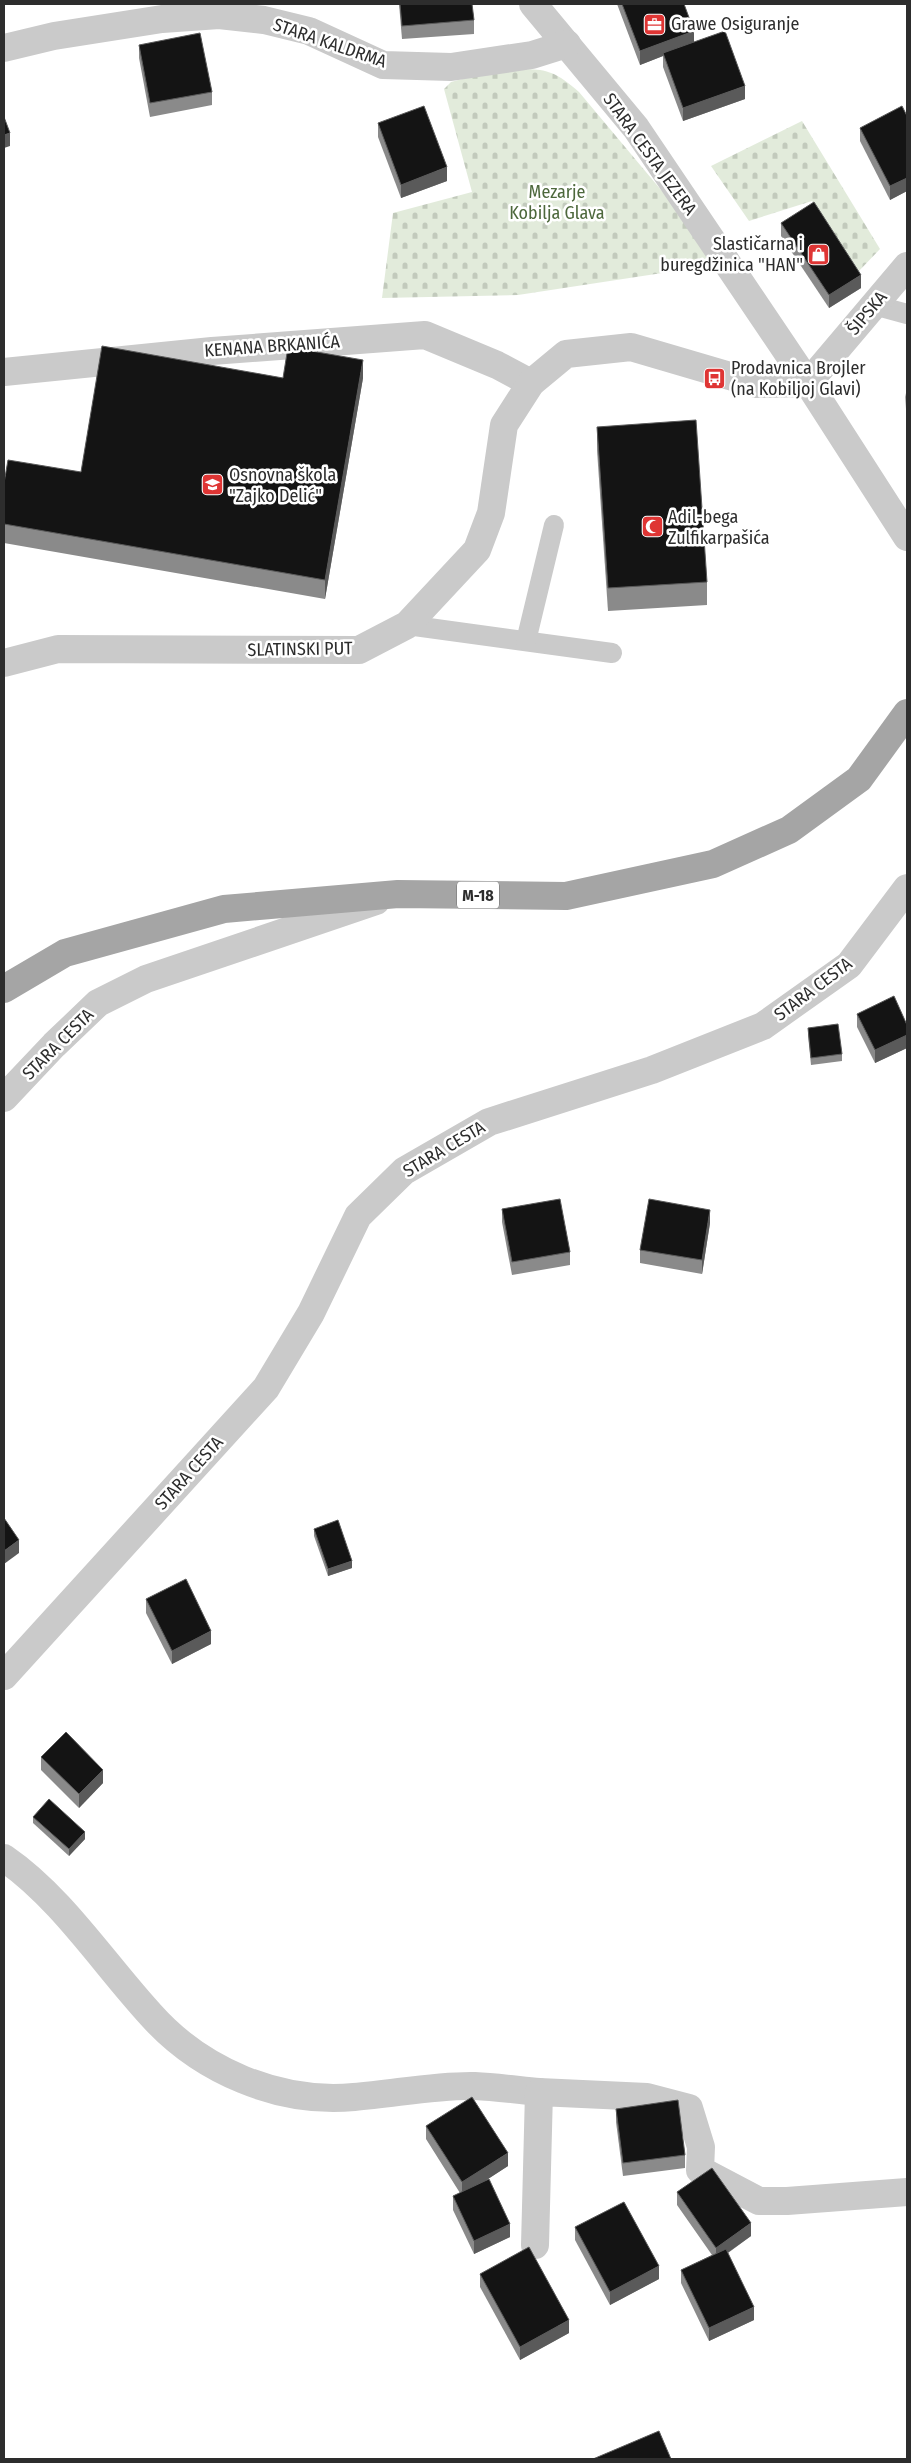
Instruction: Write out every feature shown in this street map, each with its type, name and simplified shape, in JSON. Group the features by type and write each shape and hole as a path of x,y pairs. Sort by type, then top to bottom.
{"main road":[{"name":"STARA CESTA","path":"4,989 65,953 224,909 398,894 566,896 713,864 789,830 859,779 906,718"}],"street":[{"name":"STARA CESTA JEZERA","path":"533,4 636,128 808,383 907,537"},
{"name":"STARA KALDRMA","path":"4,48 54,36 142,22 219,14 264,20 308,32 383,65 451,67 532,55 567,44"},
{"name":"ŠIPSKA","path":"808,383 907,266"},
{"name":"KENANA BRKANIĆA","path":"4,372 202,352 425,335 497,365 531,383"},
{"name":"SLATINSKI PUT","path":"4,663 58,649 359,650 407,625 477,550 491,513 504,424 531,383 566,354 631,347 757,384 808,383"},
{"name":"STARA CESTA","path":"4,1676 266,1388 311,1312 358,1216 404,1171 489,1122 652,1070 764,1026 849,965 907,888"},
{"name":"STARA CESTA","path":"4,1098 54,1045 98,1003 146,979 398,894"},
{"path":"4,1858 18,1867 50,1898 150,2015 173,2038 198,2057 227,2073 281,2092 321,2098 354,2097 386,2092 474,2086 539,2092 647,2097 689,2108 702,2147 700,2170 759,2200 787,2201 907,2192"},
{"path":"535,2245 539,2092"}],"lane":[{"path":"874,305 907,314"},
{"path":"526,641 554,525"},
{"path":"407,625 612,653"}],"green space":[{"name":"Mezarje Kobilja Glava","path":"531,69 549,72 558,76 579,92 713,252 695,268 518,295 382,298 393,213 472,192 444,89 451,82 496,70"},
{"path":"802,121 880,249 858,272 812,201 749,221 711,166"}],"building":[{"path":"400,4 472,4 474,20 402,26"},
{"path":"622,4 684,4 694,31 640,51"},
{"path":"725,31 745,86 683,108 663,53"},
{"path":"200,33 212,92 150,103 139,45"},
{"path":"424,106 447,167 401,185 378,123"},
{"path":"902,106 907,116 907,178 890,186 860,128"},
{"path":"4,117 10,133 4,135"},
{"path":"814,202 861,275 829,295 781,223"},
{"name":"Osnovna škola \"Zajko Delić\"","path":"102,346 283,378 288,347 363,360 325,580 4,524 4,483 8,460 81,472"},
{"path":"907,389 907,421 906,397"},
{"name":"Adil-bega Zulfikarpašića","path":"696,420 707,582 608,588 597,427"},
{"path":"894,996 907,1025 907,1035 875,1050 857,1014"},
{"path":"838,1024 842,1054 811,1058 808,1028"},
{"path":"560,1199 570,1252 512,1262 502,1209"},
{"path":"649,1199 710,1210 702,1260 640,1250"},
{"path":"4,1518 19,1540 4,1551"},
{"path":"338,1520 352,1561 328,1569 314,1529"},
{"path":"186,1579 211,1631 172,1651 146,1599"},
{"path":"66,1732 103,1770 79,1794 41,1757"},
{"path":"49,1799 85,1832 69,1849 33,1817"},
{"path":"472,2097 508,2153 462,2182 426,2126"},
{"path":"678,2100 685,2155 623,2163 616,2109"},
{"path":"712,2168 751,2223 716,2248 677,2192"},
{"path":"489,2179 510,2224 474,2241 453,2196"},
{"path":"624,2202 659,2266 610,2292 575,2227"},
{"path":"529,2247 569,2320 520,2347 480,2274"},
{"path":"726,2249 754,2307 709,2328 681,2270"},
{"path":"659,2431 671,2459 593,2459"}],"place":[{"name":"Grawe Osiguranje","path":"655,24"},
{"name":"Slastičarna i buregdžinica \"HAN\"","path":"819,254"},
{"name":"Prodavnica Brojler (na Kobiljoj Glavi)","path":"715,378"},
{"name":"Osnovna škola \"Zajko Delić\"","path":"213,485"},
{"name":"Adil-bega Zulfikarpašića","path":"652,527"}]}
